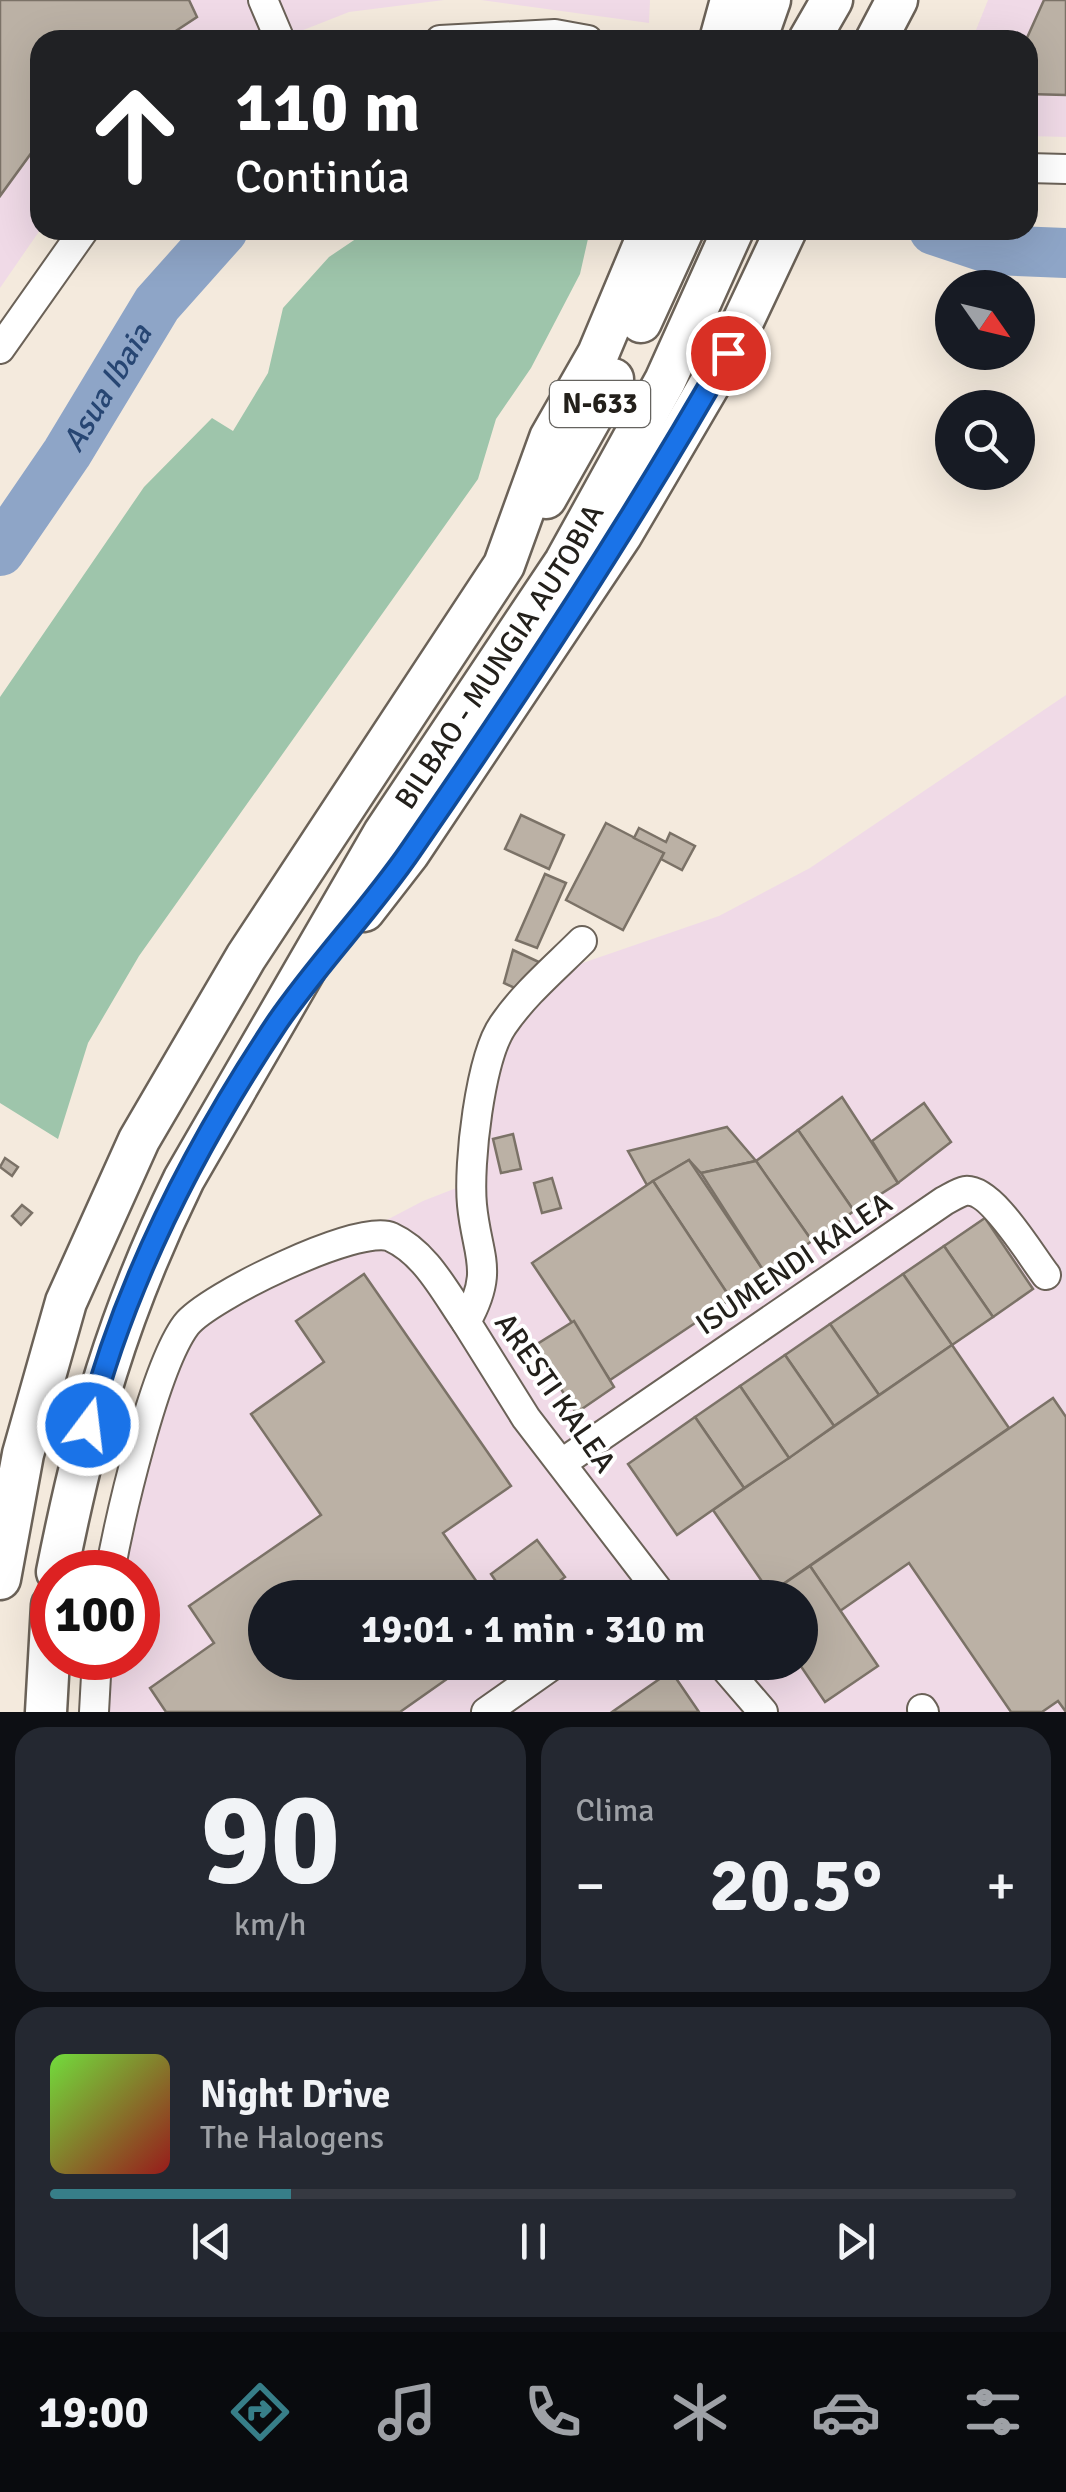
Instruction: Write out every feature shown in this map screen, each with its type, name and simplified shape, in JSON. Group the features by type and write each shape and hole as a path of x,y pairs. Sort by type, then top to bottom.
{"highway":[{"path":"810,30 818,0"},
{"path":"814,30 832,0"},
{"path":"881,30 897,0"},
{"path":"733,30 756,13"},
{"name":"BILBAO - MUNGIA AUTOBIA","path":"0,1579 42,1382 66,1302 100,1220 182,1060 504,565 550,438 667,240"},
{"name":"BILBAO - MUNGIA AUTOBIA","path":"62,1550 98,1388 124,1313 184,1179 384,833 565,562 665,381 729,240"},
{"path":"279,1020 409,853 622,534 728,353 781,240"},
{"path":"46,1712 48,1680"}],"street":[{"path":"262,0 276,30"},
{"path":"1038,168 1066,168"},
{"path":"0,349 77,240"},
{"name":"ARESTI KALEA","path":"582,941 502,1026 489,1061 472,1178 472,1206 486,1264 482,1293 466,1322 526,1418 646,1580"},
{"name":"ISUMENDI KALEA","path":"562,1463 944,1201 967,1190 981,1194 996,1208 1046,1276"},
{"path":"114,1550 164,1373 186,1325 213,1301 322,1251 365,1236 388,1236 420,1257 466,1322"},
{"path":"94,1712 96,1680"},
{"path":"486,1712 532,1680"},
{"path":"735,1680 763,1712"}],"shaded area":[{"path":"0,0 444,0 349,12 303,30 30,30 30,240 33,240 0,288"},
{"path":"481,0 650,0 649,23"},
{"path":"988,0 1066,0 1066,137 1038,136 1038,30 976,30"},
{"path":"1066,695 1066,1712 95,1712 96,1680 160,1680 160,1550 117,1550 186,1325 423,1201 482,1178 501,1051 523,1015 574,966 719,916 810,868"}],"green space":[{"path":"354,240 588,240 580,274 531,368 496,419 478,479 139,956 88,1043 58,1139 0,1103 0,697 144,487 212,418 233,431 268,373 283,308 329,257"}],"building":[{"path":"0,0 189,0 197,17 177,30 30,30 30,155 0,196"},
{"path":"1044,0 1066,0 1066,95 1038,94 1038,30 1030,30"},
{"path":"521,815 564,835 549,869 505,849"},
{"path":"606,823 664,853 623,930 566,900"},
{"path":"639,828 666,842 670,833 695,846 682,870 661,859 664,853 634,838"},
{"path":"545,874 566,883 537,948 516,940"},
{"path":"513,950 541,963 517,989 504,983"},
{"path":"842,1097 898,1183 854,1211 798,1130"},
{"path":"924,1103 951,1142 898,1183 872,1141"},
{"path":"727,1127 756,1161 701,1173 689,1160 647,1185 628,1151"},
{"path":"798,1130 854,1211 812,1241 756,1161"},
{"path":"513,1134 521,1169 501,1173 493,1139"},
{"path":"5,1158 18,1167 12,1176 0,1167"},
{"path":"689,1160 765,1273 731,1299 653,1181"},
{"path":"756,1161 812,1241 765,1273 701,1173"},
{"path":"552,1178 561,1208 542,1213 534,1183"},
{"path":"653,1181 731,1299 610,1380 532,1263"},
{"path":"22,1205 32,1213 21,1225 12,1216"},
{"path":"985,1218 1033,1289 993,1317 944,1246"},
{"path":"944,1246 993,1317 952,1345 903,1274"},
{"path":"364,1274 511,1486 443,1533 476,1580 248,1580 248,1680 445,1680 400,1712 166,1712 150,1688 214,1643 189,1606 321,1515 251,1414 324,1362 296,1321"},
{"path":"903,1274 952,1345 879,1395 830,1324"},
{"path":"574,1321 614,1387 576,1413 534,1346"},
{"path":"830,1324 879,1395 834,1426 785,1355"},
{"path":"952,1345 1009,1428 789,1580 761,1580 713,1510"},
{"path":"785,1355 834,1426 789,1458 740,1386"},
{"path":"740,1386 789,1458 744,1488 695,1417"},
{"path":"1053,1398 1066,1417 1066,1712 1058,1701 1042,1712 1011,1712 909,1563 840,1611 810,1566"},
{"path":"695,1417 744,1488 677,1535 628,1464"},
{"path":"537,1540 565,1577 495,1580 491,1574"},
{"path":"810,1566 878,1666 825,1702 810,1680 818,1680 818,1580 789,1580"},
{"path":"658,1680 677,1680 699,1712 612,1712"}],"waterway":[{"name":"Asua Ibaia","path":"0,551 67,453 157,304 214,240"},
{"name":"Asua Ibaia","path":"964,240 994,250 1066,253"}],"route":[{"path":"88,1425 124,1313 156,1238 184,1179 234,1093 279,1020 409,853 622,534 728,353"}]}
